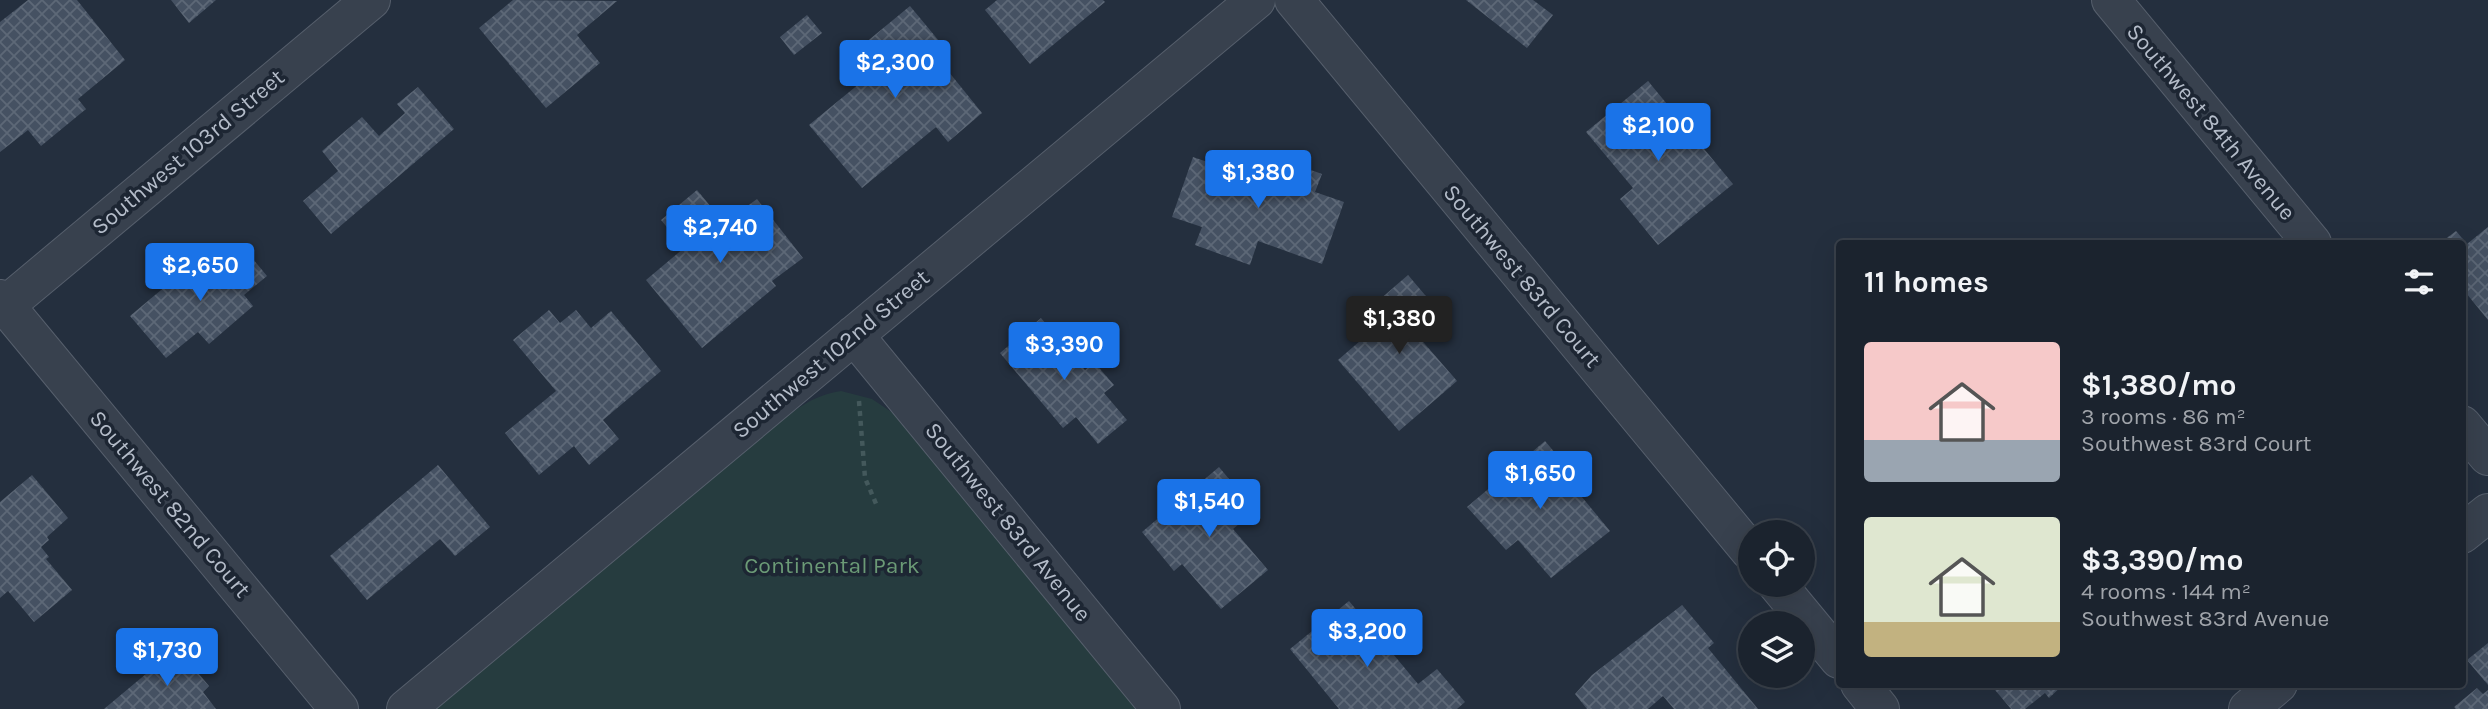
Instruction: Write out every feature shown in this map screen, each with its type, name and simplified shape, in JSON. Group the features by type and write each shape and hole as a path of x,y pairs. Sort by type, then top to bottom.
{"street":[{"name":"Southwest 103rd Street","path":"3,302 371,0"},
{"name":"Southwest 102nd Street","path":"406,709 1256,0"},
{"name":"Southwest 83rd Court","path":"1294,0 1738,536"},
{"name":"Southwest 84th Avenue","path":"2111,0 2310,240"},
{"name":"Southwest 82nd Court","path":"3,302 339,709"},
{"name":"Southwest 83rd Avenue","path":"854,335 1161,709"},
{"path":"2466,430 2488,456"},
{"path":"2466,531 2488,513"},
{"path":"1788,597 1836,655"},
{"path":"1863,688 1880,709"},
{"path":"2248,709 2273,688"}],"path":[{"path":"859,396 865,478 877,506"}],"green space":[{"name":"Continental Park","path":"841,391 872,399 893,413 1142,709 433,709 768,430 820,396"}],"building":[{"path":"28,0 77,0 125,60 78,99 86,109 41,146 28,130 0,152 0,22"},
{"path":"171,0 216,0 189,23"},
{"path":"513,0 617,1 577,35 600,63 546,108 479,28"},
{"path":"997,0 1105,2 1030,64 985,10"},
{"path":"1466,0 1533,0 1553,15 1527,48"},
{"path":"910,6 949,53 940,61 982,113 948,142 936,127 862,188 809,125 871,74 853,53"},
{"path":"807,15 822,33 794,55 780,37"},
{"path":"1648,81 1733,184 1658,245 1620,199 1633,188 1586,132"},
{"path":"418,87 454,129 331,234 303,201 338,171 322,151 362,117 379,136 405,113 397,104"},
{"path":"1193,157 1242,174 1248,158 1283,170 1286,161 1322,174 1315,192 1344,202 1322,264 1258,241 1250,265 1195,245 1202,227 1172,217"},
{"path":"697,190 731,231 741,223 735,215 757,199 803,258 772,281 776,286 702,348 646,280 684,248 661,220"},
{"path":"2488,227 2488,320 2466,293 2467,244"},
{"path":"2456,231 2464,240 2444,240"},
{"path":"243,247 267,276 244,295 253,306 209,344 198,332 166,358 130,316 173,280 177,286 212,257 220,267"},
{"path":"1408,275 1442,315 1418,336 1457,381 1399,431 1338,360 1375,328 1363,314"},
{"path":"549,310 560,323 576,310 591,328 611,311 661,371 603,420 619,439 589,465 574,446 539,475 505,433 556,391 513,340"},
{"path":"1041,318 1085,370 1094,362 1114,385 1104,393 1127,420 1098,444 1076,417 1063,428 1000,353"},
{"path":"1545,441 1578,480 1572,485 1610,531 1551,578 1518,540 1506,550 1467,507"},
{"path":"438,465 490,527 455,556 440,539 367,600 330,556"},
{"path":"1219,467 1255,510 1233,529 1268,570 1221,609 1182,564 1174,571 1142,532"},
{"path":"32,475 68,518 47,537 49,540 41,547 49,557 46,559 72,590 34,622 8,591 0,598 0,502"},
{"path":"1349,601 1418,684 1437,669 1465,702 1457,709 1339,709 1290,649"},
{"path":"1682,605 1714,643 1708,648 1738,688 1758,709 1674,709 1663,696 1648,709 1587,709 1575,694 1592,675"},
{"path":"2488,643 2488,685 2467,660"},
{"path":"177,648 209,686 203,692 216,709 104,709"},
{"path":"1993,688 2060,688 2049,698 2045,693 2025,709 2011,709"},
{"path":"2477,688 2483,694 2488,690 2488,709 2454,707"}]}
